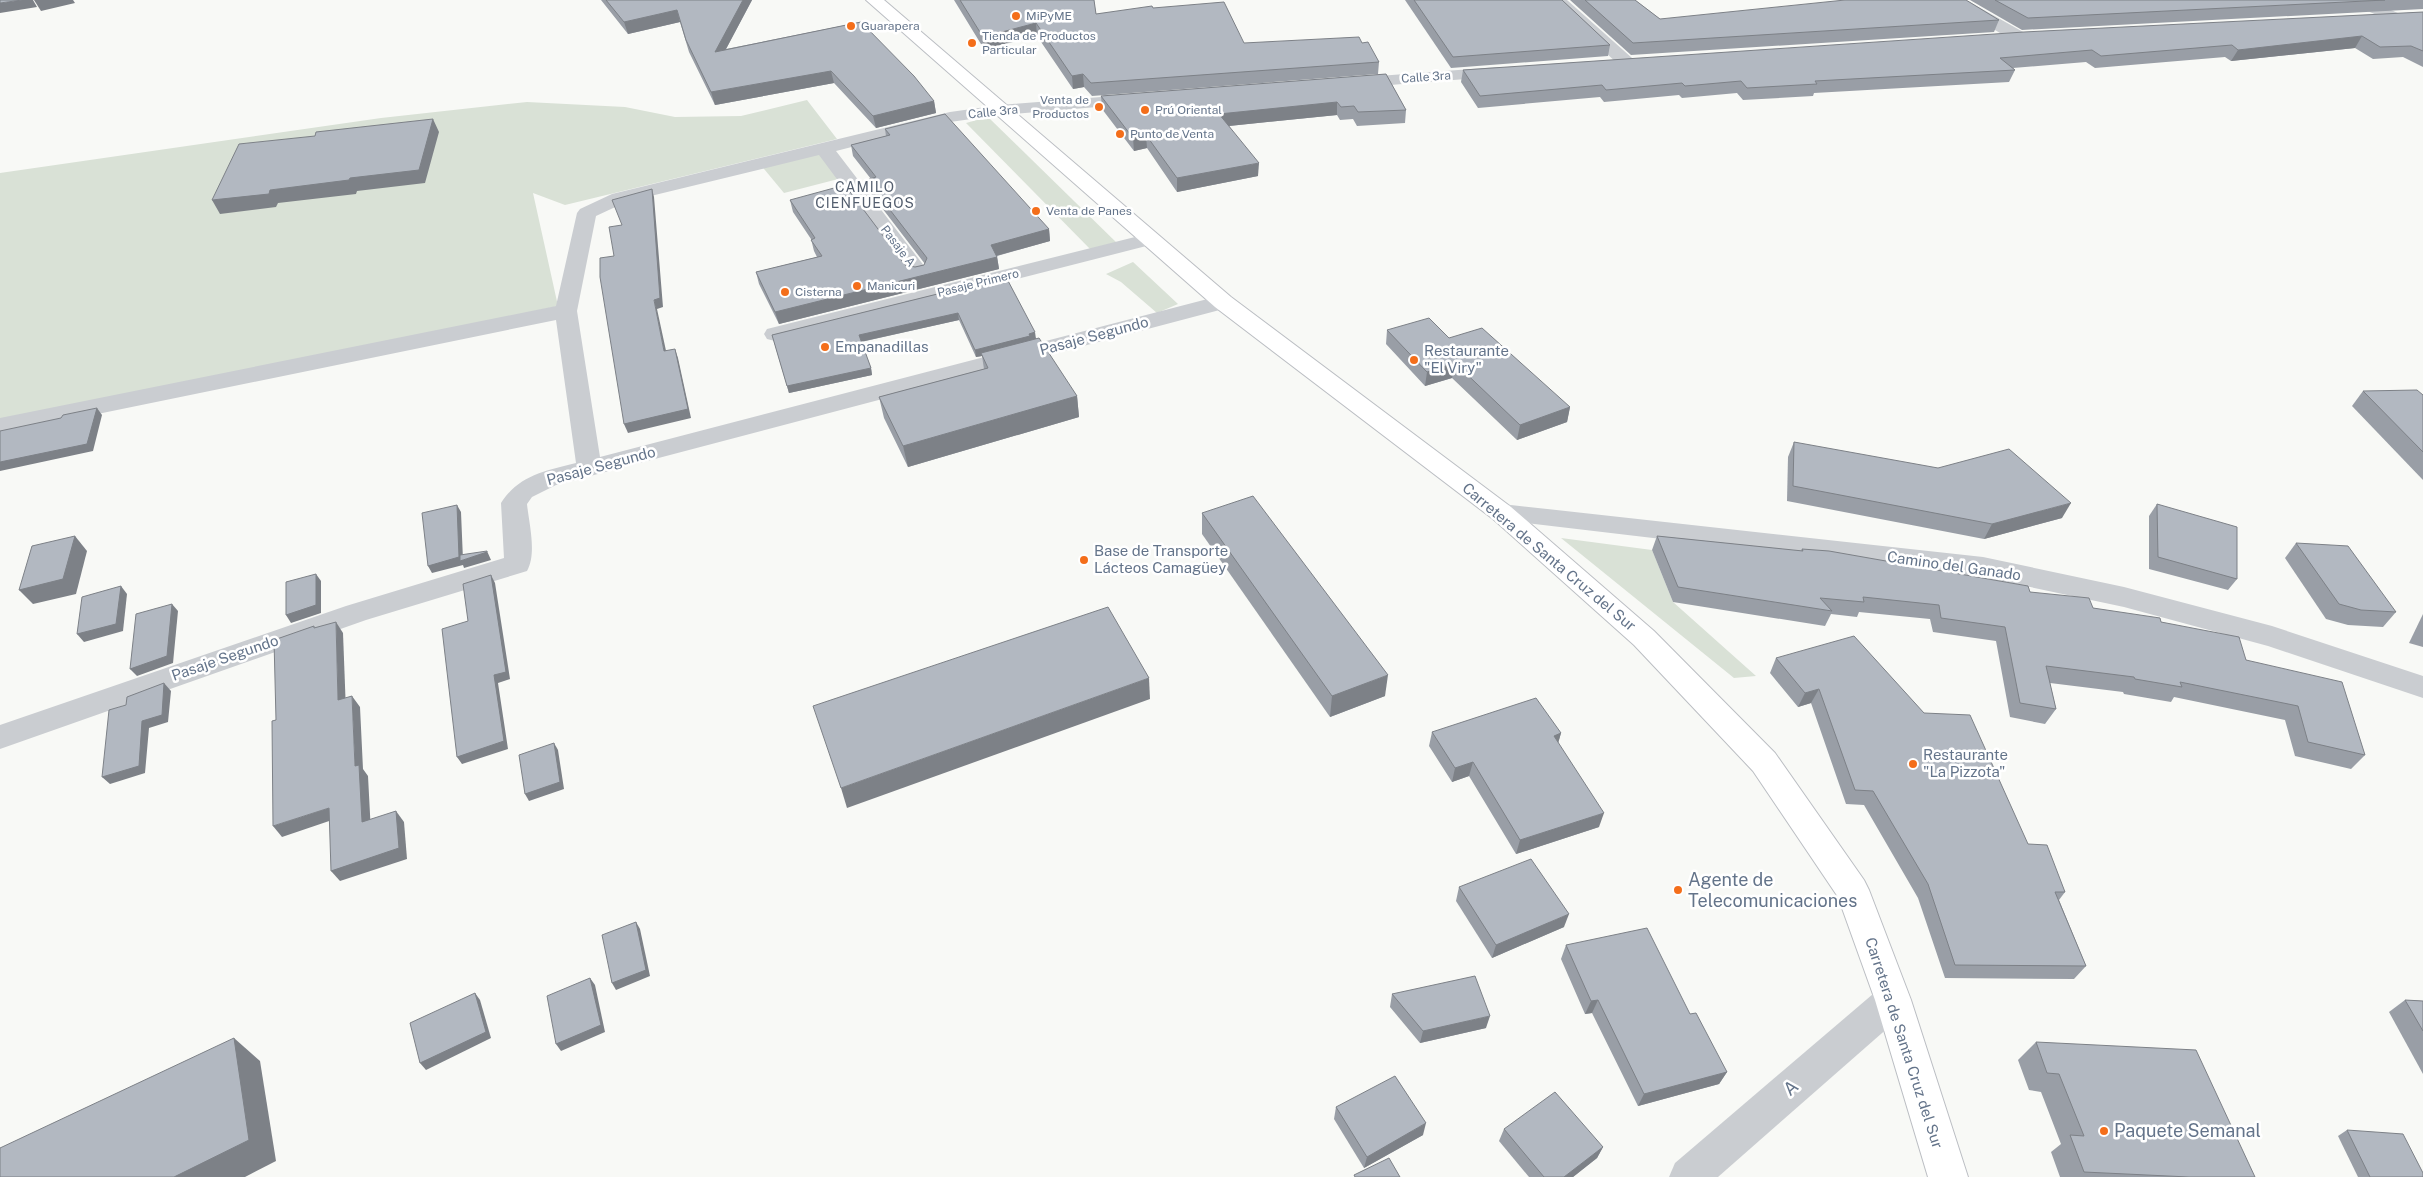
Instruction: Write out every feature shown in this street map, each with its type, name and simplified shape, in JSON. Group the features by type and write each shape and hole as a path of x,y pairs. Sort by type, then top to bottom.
{"main road":[{"name":"Carretera de Santa Cruz del Sur","path":"874,0 1223,302 1502,513 1644,638 1764,762 1852,890 1893,1000 1948,1177"}],"street":[{"path":"1558,0 1626,62"},
{"path":"1954,0 2018,37"},
{"path":"2355,0 2423,30"},
{"path":"2356,20 2423,16"},
{"path":"1989,39 2038,36"},
{"path":"1607,63 1646,61"},
{"name":"Calle 3ra","path":"1331,84 1518,70"},
{"name":"Calle 3ra","path":"566,311 587,214 620,198 950,117 1000,110 1154,98"},
{"name":"Pasaje A","path":"824,148 917,271"},
{"name":"Pasaje Primero","path":"775,334 1152,239"},
{"name":"Pasaje Segundo","path":"0,737 356,613 517,564 514,503 522,491 547,479 1223,302"},
{"path":"0,426 566,311 590,469"},
{"name":"Camino del Ganado","path":"1502,513 1983,567 2124,597 2263,634 2423,687"},
{"name":"A","path":"1688,1177 1893,1000"}],"shaded area":[{"path":"807,100 837,139 565,205 533,193 558,306 0,425 0,173 381,118 527,102 625,107 675,117 741,116"},
{"path":"988,117 1119,245 1092,251 966,123"},
{"path":"824,148 846,177 784,193 760,164"},
{"path":"1133,262 1178,304 1157,313 1121,282 1106,274"},
{"path":"1561,538 1652,550 1673,602 1756,676 1734,678"}],"building":[{"path":"0,0 22,0 0,3"},
{"path":"606,0 743,0 715,52 861,22 914,76 934,101 873,116 831,71 711,92 686,40 677,10 624,22"},
{"path":"960,0 1094,0 1096,14 1152,6 1153,8 1224,2 1244,43 1359,37 1362,43 1368,42 1379,62 1091,83 1083,74 1072,76 1036,23 983,37"},
{"path":"1414,0 1562,0 1610,45 1453,57"},
{"path":"1585,0 1635,0 1660,19 1845,0 1966,0 1999,20 1633,43"},
{"path":"1995,0 2385,0 2028,18"},
{"path":"2423,12 2423,51 2411,46 2380,47 2362,36 2238,50 2232,45 2101,56 2092,50 2000,58 2015,70 1815,81 1817,84 1747,88 1741,81 1685,86 1682,83 1606,90 1602,85 1480,96 1463,70 2024,32"},
{"path":"1386,74 1406,110 1358,112 1354,106 1341,107 1337,102 1219,114 1259,163 1177,178 1146,135 1133,138 1101,96"},
{"path":"945,114 1049,229 991,245 997,257 775,312 756,272 822,256 811,240 815,238 790,200 845,185 905,265 915,267 924,265 927,258 867,180 876,177 851,145 890,135 885,129"},
{"path":"433,119 419,170 270,190 269,194 212,200 239,144 315,136 316,132"},
{"path":"652,189 660,298 654,300 664,351 675,349 688,409 624,424 600,277 600,258 614,256 609,227 622,225 612,200"},
{"path":"1006,277 1035,332 1029,334 1030,336 975,350 958,313 859,335 871,368 787,386 772,335"},
{"path":"1429,318 1449,338 1482,328 1570,407 1520,425 1455,363 1427,372 1387,330"},
{"path":"1039,338 1077,396 903,446 879,397 988,368 981,353"},
{"path":"2417,390 2423,395 2423,452 2363,391"},
{"path":"97,408 87,444 0,462 0,431"},
{"path":"1794,442 1938,468 2009,449 2071,503 1992,524 1793,486"},
{"path":"1253,496 1388,675 1332,696 1202,513"},
{"path":"2157,504 2237,527 2237,579 2158,557"},
{"path":"457,505 459,557 428,566 422,513"},
{"path":"75,536 63,579 19,590 32,546"},
{"path":"1657,536 1803,551 1802,549 1829,551 2028,586 2030,592 2089,598 2093,608 2160,618 2161,622 2239,637 2246,660 2342,682 2365,755 2308,742 2298,706 2180,682 2182,687 2135,679 2134,677 2046,666 2056,709 2020,703 2005,627 1941,618 1939,605 1863,597 1864,602 1820,598 1832,611 1678,587"},
{"path":"2296,543 2348,546 2396,612 2361,610 2339,604"},
{"path":"487,552 460,561 460,555"},
{"path":"316,574 316,605 286,615 286,582"},
{"path":"491,575 506,672 494,675 504,741 457,757 442,629 468,621 463,584"},
{"path":"121,586 116,624 77,634 82,597"},
{"path":"172,604 167,656 130,669 136,614"},
{"path":"1108,607 1149,678 841,788 813,706"},
{"path":"336,622 338,700 352,696 355,766 359,765 362,822 396,811 399,848 331,871 329,808 273,826 272,721 276,720 274,640 314,626 314,628"},
{"path":"1854,636 1924,713 1970,715 2028,844 2047,845 2065,892 2055,892 2086,966 1955,965 1928,884 1873,791 1855,790 1819,689 1805,693 1776,658"},
{"path":"164,683 162,715 142,721 139,766 102,777 109,710 126,705 127,697"},
{"path":"1536,698 1561,733 1554,736 1604,813 1520,840 1473,762 1455,768 1432,732"},
{"path":"554,743 560,782 525,794 519,755"},
{"path":"1531,859 1569,914 1496,945 1459,887"},
{"path":"636,922 646,970 612,983 602,935"},
{"path":"1647,928 1690,1014 1696,1013 1727,1072 1644,1094 1598,1000 1591,1001 1566,945"},
{"path":"1475,976 1490,1016 1423,1031 1392,994"},
{"path":"590,978 601,1025 556,1044 547,996"},
{"path":"475,993 486,1032 420,1063 410,1023"},
{"path":"2405,1000 2423,1001 2423,1031"},
{"path":"234,1038 249,1140 174,1177 0,1177 0,1148"},
{"path":"2036,1042 2196,1050 2255,1177 2189,1177 2084,1172 2070,1135 2084,1136 2059,1074 2047,1073"},
{"path":"1395,1076 1426,1123 1367,1157 1336,1107"},
{"path":"1555,1092 1603,1147 1564,1177 1544,1177 1504,1129"},
{"path":"2347,1130 2403,1134 2423,1173 2423,1177 2370,1177"},
{"path":"1389,1158 1400,1177 1355,1177 1354,1175"}],"place":[{"name":"MiPyME","path":"1016,16"},
{"name":"Guarapera","path":"851,26"},
{"name":"Tienda de Productos Particular","path":"972,43"},
{"name":"Venta de Productos","path":"1099,107"},
{"name":"Prú Oriental","path":"1145,110"},
{"name":"Punto de Venta","path":"1120,134"},
{"name":"Venta de Panes","path":"1036,211"},
{"name":"Manicuri","path":"857,286"},
{"name":"Cisterna","path":"785,292"},
{"name":"Empanadillas","path":"825,347"},
{"name":"Restaurante \"El Viry\"","path":"1414,360"},
{"name":"Base de Transporte Lácteos Camagüey","path":"1084,560"},
{"name":"Restaurante \"La Pizzota\"","path":"1913,764"},
{"name":"Agente de Telecomunicaciones","path":"1678,890"},
{"name":"Paquete Semanal","path":"2104,1131"}],"district":[{"name":"CAMILO CIENFUEGOS","path":"865,196"}]}
